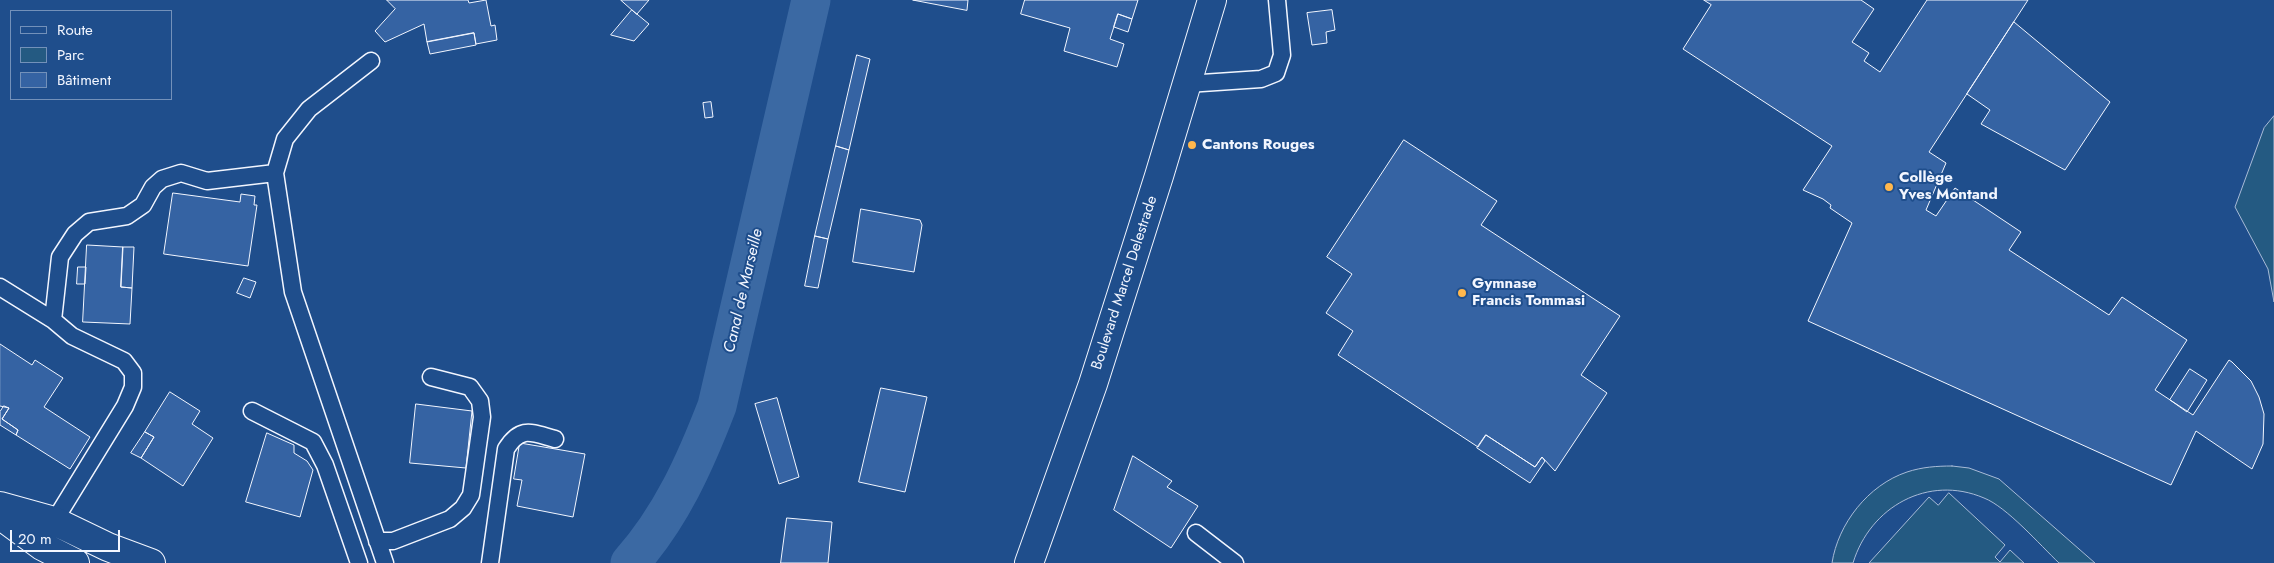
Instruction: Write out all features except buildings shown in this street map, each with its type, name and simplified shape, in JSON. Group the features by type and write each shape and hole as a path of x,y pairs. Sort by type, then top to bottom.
{"street":[{"name":"Boulevard Marcel Delestrade","path":"1029,563 1093,384 1212,0"},
{"path":"0,506 54,521 151,563"},
{"path":"0,515 42,546 75,563"}],"lane":[{"path":"1187,84 1261,79 1276,73 1282,55 1278,0"},
{"path":"371,61 309,109 286,139 275,173 293,292 385,563"},
{"path":"52,320 60,257 75,234 89,222 128,216 143,205 153,186 162,179 180,173 207,181 275,173"},
{"path":"0,287 52,320 72,336 124,361 134,373 133,387 125,406 54,521 42,546"},
{"path":"377,541 393,541 450,519 463,508 471,495 482,417 480,401 470,387 431,377"},
{"path":"252,411 314,442 326,465 359,563"},
{"path":"490,563 506,449 514,437 525,432 555,438"},
{"path":"1196,533 1234,563"}],"green space":[{"path":"2274,116 2274,302 2268,269 2235,207 2264,128"},
{"path":"1952,466 1969,468 1999,479 2095,563 2059,563 2003,509 1984,498 1963,492 1942,490 1922,493 1887,511 1861,543 1853,563 1832,563 1835,548 1848,520 1868,496 1880,486 1893,478 1913,470"},
{"path":"1949,493 2005,545 1995,557 2000,562 2010,550 2024,563 1869,563 1929,497 1938,505"}],"waterway":[{"name":"Canal de Marseille","path":"630,563 658,527 681,489 717,406 811,0"}],"place":[{"name":"Cantons Rouges","path":"1192,145"},
{"name":"Collège Yves Montand","path":"1889,187"},
{"name":"Gymnase Francis Tommasi","path":"1462,293"}]}
